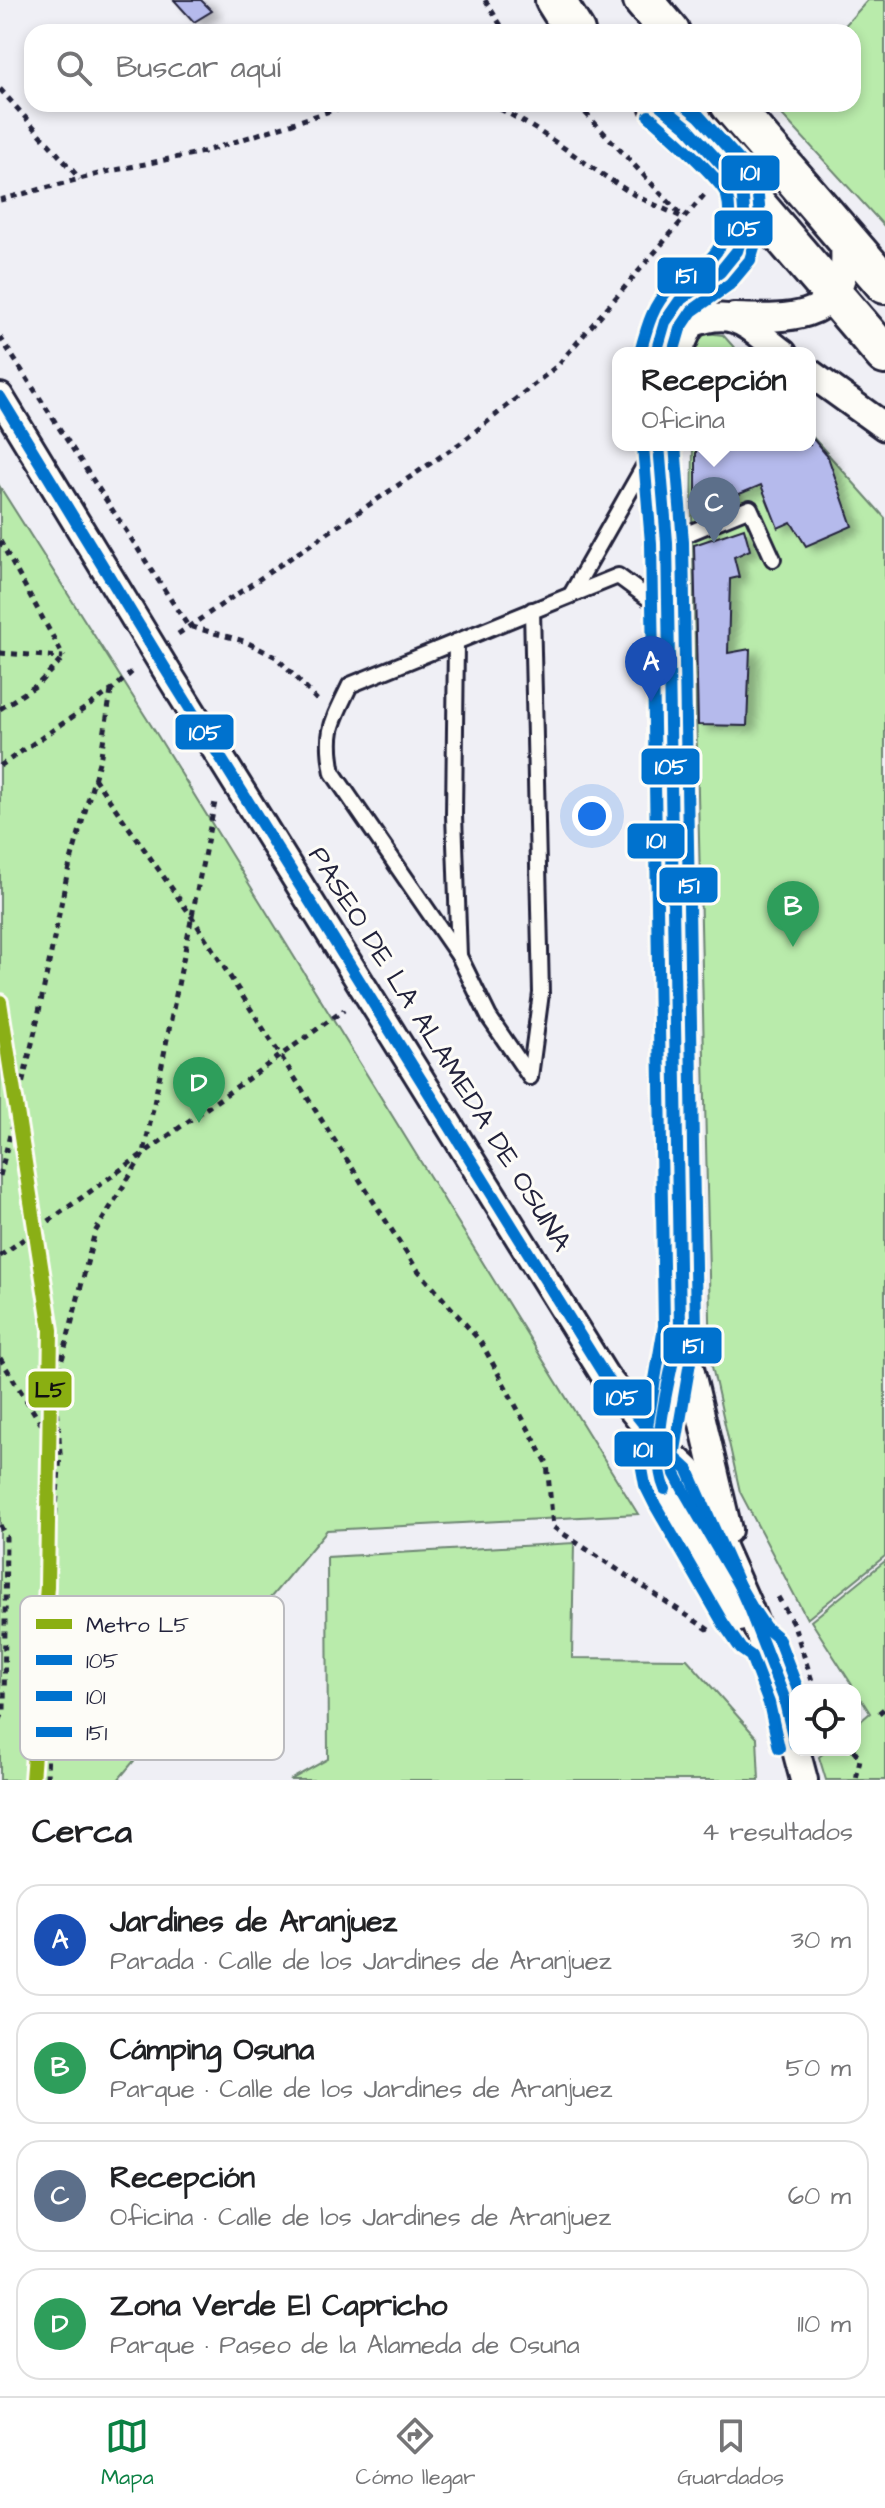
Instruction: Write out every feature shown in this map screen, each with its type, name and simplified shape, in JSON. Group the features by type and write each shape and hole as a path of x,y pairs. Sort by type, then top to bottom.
{"main road":[{"path":"555,0 570,24"},
{"path":"643,0 663,24"},
{"path":"669,112 687,127 727,186 834,294 885,355"},
{"path":"737,112 885,284"}],"street":[{"path":"658,347 665,322 681,299 720,272 737,251 745,224 727,186"},
{"path":"681,347 691,324 711,316 780,318 820,310 834,294 844,269 844,235"},
{"path":"734,317 775,347"},
{"path":"816,377 885,427"},
{"name":"PASEO DE LA ALAMEDA DE OSUNA","path":"0,397 171,679 605,1376 659,1443 688,1470 736,1575 789,1718"},
{"path":"659,451 667,542 680,1327 657,1462 660,1479 669,1497 737,1615 753,1638 764,1646"},
{"path":"666,512 671,451"},
{"path":"680,1327 724,1506 736,1575"},
{"name":"PASEO DE LA ALAMEDA DE OSUNA","path":"798,1756 804,1780"}],"lane":[{"path":"572,593 655,451"},
{"path":"667,542 750,508 773,559"},
{"path":"532,610 541,993 530,1077 489,1017 459,956 333,773 328,742 334,718 350,685 572,593 618,576 667,612"},
{"path":"456,642 454,815 459,956"}],"path":[{"path":"485,0 500,24"},
{"path":"0,89 80,179"},
{"path":"0,200 203,152 327,112"},
{"path":"506,112 633,194 684,218"},
{"path":"585,112 684,218"},
{"path":"174,636 462,442 557,366 684,218 727,186"},
{"path":"0,337 188,626 244,641 276,657 334,718"},
{"path":"0,541 64,657"},
{"path":"0,653 64,657"},
{"path":"0,709 37,685 64,657"},
{"path":"0,766 112,690 140,666"},
{"path":"0,1176 112,690"},
{"path":"94,778 192,917 416,1268 481,1342 547,1463 553,1527 721,1638"},
{"path":"52,1596 60,1454 56,1383 95,1232 144,1153 217,793"},
{"path":"0,1256 345,1009"},
{"path":"0,1358 60,1454"},
{"path":"0,1525 6,1537 4,1711 0,1719"},
{"path":"879,1713 885,1708"},
{"path":"856,1780 858,1756"},
{"path":"47,1780 48,1760"}],"green space":[{"path":"868,0 885,0 885,227 780,112 861,112 861,24 846,24"},
{"path":"706,333 723,335 734,347 694,347"},
{"path":"816,441 885,518 885,1556 807,1619 740,1492 711,1362 692,531 693,451 816,451"},
{"path":"0,487 156,733 638,1514 327,1530 272,1596 20,1596 20,1760 135,1760 118,1780 0,1780"},
{"path":"574,1543 572,1658 687,1659 757,1738 759,1780 290,1780 328,1759 327,1557"},
{"path":"885,1561 885,1780 826,1780 819,1757 861,1756 861,1721 870,1713 861,1699 861,1684 851,1684 811,1621"}],"building":[{"path":"174,0 201,0 212,11 194,22"},
{"path":"816,442 828,457 852,526 806,546 791,522 778,528 761,485 696,512 696,451 816,451"},
{"path":"744,528 750,550 734,557 739,577 730,579 728,653 750,649 747,726 698,725 694,545"}],"metro line":[{"name":"L5","path":"0,1002 51,1330 46,1596"},
{"name":"L5","path":"32,1780 34,1760"}],"transit line":[{"name":"105","path":"658,347 665,322 681,299 720,272 737,251 745,224 742,187 687,127 669,112"},
{"name":"101","path":"675,347 680,329 692,311 730,284 750,260 761,224 756,179 694,112"},
{"name":"151","path":"642,347 648,324 664,294 716,253 724,238 729,213 727,196 715,179 649,116"},
{"name":"105","path":"0,397 605,1376 659,1443 688,1470 749,1608 789,1719"},
{"name":"101","path":"643,451 651,543 664,1326 641,1463 645,1485 655,1505 723,1623 741,1649 751,1656 769,1703 779,1748"},
{"name":"105","path":"659,451 667,542 680,1327 660,1432 660,1472 665,1489"},
{"name":"151","path":"675,451 683,542 696,1327 673,1462 683,1489 751,1606 765,1627 778,1638 796,1684"}],"place":[{"name":"Recepción","path":"714,543"},
{"name":"Jardines de Aranjuez","path":"651,702"},
{"name":"Cámping Osuna","path":"793,947"},
{"name":"Zona Verde El Capricho","path":"199,1123"}]}
